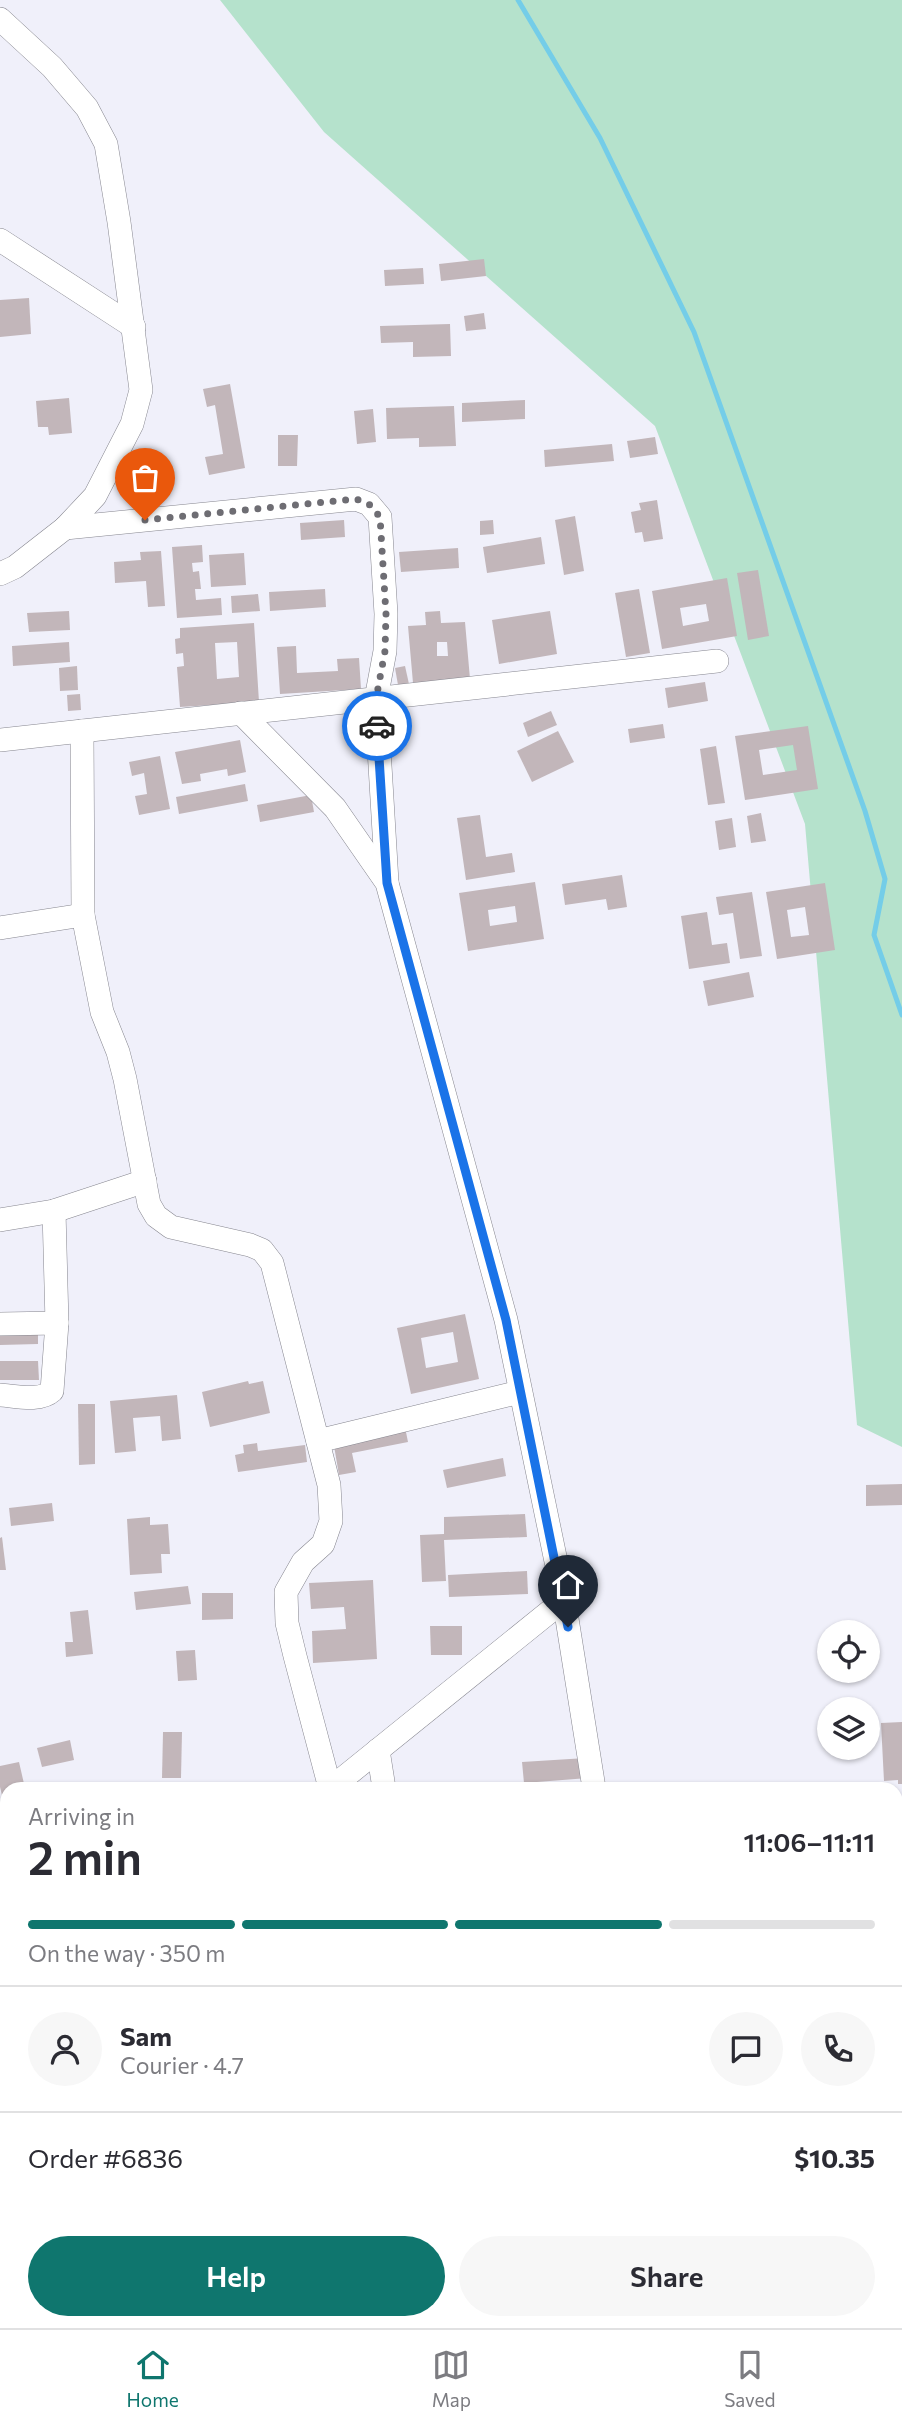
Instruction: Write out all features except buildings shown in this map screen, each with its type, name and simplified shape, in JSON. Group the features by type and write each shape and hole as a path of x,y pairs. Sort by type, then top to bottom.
{"street":[{"path":"0,19 51,67 87,108 106,144 120,222 141,390 132,424 94,496 65,528 5,568"},
{"path":"0,240 134,327"},
{"path":"65,528 356,499 369,504 380,517 386,614 385,651 376,699 387,883 506,1320 564,1600 593,1782"},
{"path":"0,740 717,661"},
{"path":"241,713 335,808 387,883"},
{"path":"82,731 83,915 102,1012 118,1052 125,1079 153,1210 156,1216 171,1227 250,1245 262,1250 272,1263 329,1485 331,1521 323,1544 303,1562 286,1592 287,1623 292,1646 328,1782"},
{"path":"0,928 83,915"},
{"path":"0,1220 54,1212 145,1181"},
{"path":"0,1395 38,1397 46,1396 52,1391 57,1323 54,1212"},
{"path":"0,1324 57,1323"},
{"path":"318,1441 520,1392"},
{"path":"338,1782 564,1600"},
{"path":"378,1750 383,1782"}],"green space":[{"path":"220,0 902,0 902,1447 857,1425 805,824 655,426 324,132"}],"waterway":[{"path":"518,0 600,138 694,332 865,811 885,879 874,935 902,1015"}],"way so far":[{"path":"145,520 356,499 369,504 380,517 386,614 385,651 376,699 377,726"}],"route":[{"path":"377,726 387,883 506,1320 568,1627"}]}
